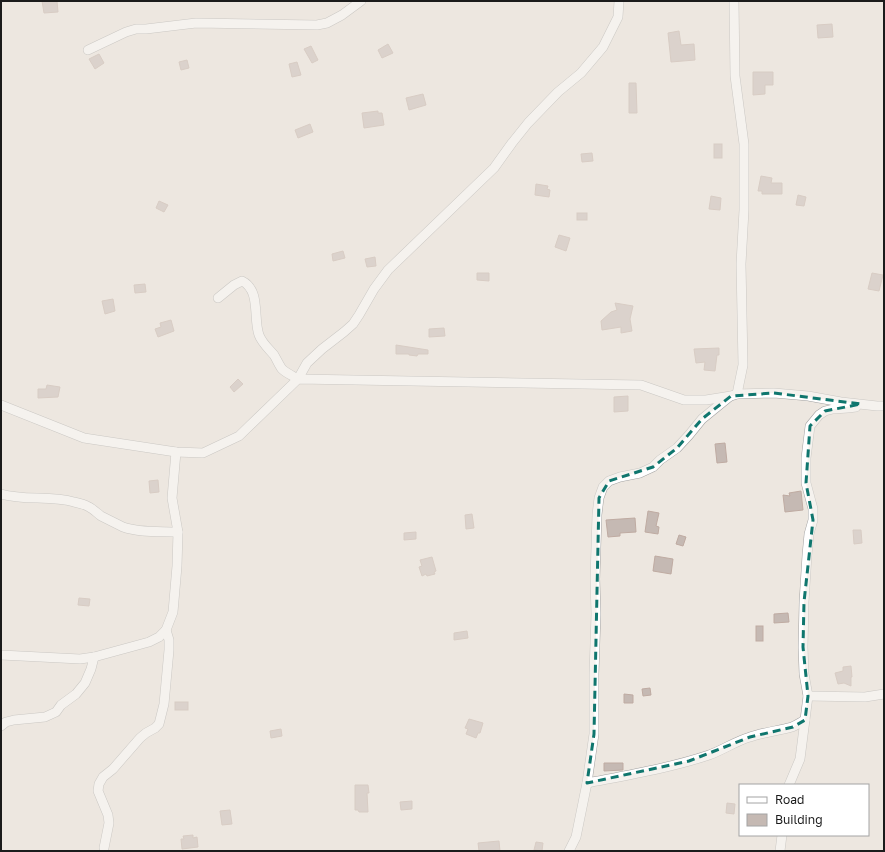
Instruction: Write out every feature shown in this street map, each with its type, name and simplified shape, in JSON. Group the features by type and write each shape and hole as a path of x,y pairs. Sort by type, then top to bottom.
{"street":[{"path":"88,50 126,32 136,29 196,23 311,25 327,23 342,15 361,1"},
{"path":"1,405 84,438 176,452 203,453 239,436 298,379 307,363 322,348 353,324 374,289 388,270 494,168 528,123 558,92 581,73 602,47 618,17 619,1"},
{"path":"569,851 576,836 587,783 594,734 596,614 595,579 597,514 599,498 603,487 610,480 640,473 653,467 677,448 689,436 702,419 734,395 744,365 741,264 744,210 744,144 736,76 734,1"},
{"path":"218,298 234,284 242,281 244,282 254,295 258,335 282,368 298,379 641,385 684,400 706,400 734,395 774,393 884,406"},
{"path":"789,784 800,759 808,696 804,674 803,647 807,554 809,534 813,520 813,509 806,483 806,458 810,426 819,415 825,411 833,408 854,408 861,404"},
{"path":"1,655 80,659 94,657 149,642 159,637 166,630 173,612 177,566 178,532 172,498 176,452"},
{"path":"1,494 29,498 61,499 75,502 88,506 101,516 130,529 178,532"},
{"path":"104,848 109,824 108,815 98,791 99,784 103,777 113,769 140,738 159,724 164,704 170,650 166,630"},
{"path":"1,726 6,722 45,717 56,712 76,694 85,683 94,657"},
{"path":"808,696 865,697 884,694"},
{"path":"587,783 635,774 689,761 711,754 735,742 765,733 793,727 806,720"},
{"path":"780,851 782,836"}],"highlighted area":[{"path":"774,393 861,404 825,411 810,426 806,483 813,520 804,602 803,647 808,696 805,720 793,727 750,737 689,761 587,783 594,734 599,498 609,481 653,467 677,448 702,419 731,396"}],"building":[{"path":"42,1 57,1 58,12 44,13"},
{"path":"832,24 833,37 818,38 817,25"},
{"path":"679,31 681,45 694,44 695,60 671,62 668,33"},
{"path":"388,44 393,53 382,58 378,50"},
{"path":"311,46 318,60 312,63 304,49"},
{"path":"99,54 104,63 95,69 89,59"},
{"path":"187,60 189,68 181,70 179,62"},
{"path":"297,62 301,75 292,77 289,64"},
{"path":"753,72 773,72 773,85 765,85 765,94 753,95"},
{"path":"629,83 636,83 637,113 629,113"},
{"path":"423,94 426,105 409,110 406,98"},
{"path":"378,111 378,113 382,113 384,125 364,128 362,113"},
{"path":"310,124 313,132 298,138 295,130"},
{"path":"714,144 722,144 722,158 714,158"},
{"path":"592,153 593,161 582,162 581,154"},
{"path":"761,176 772,178 771,183 782,183 782,194 762,194 762,191 758,191"},
{"path":"536,184 548,186 547,189 550,190 549,197 535,195"},
{"path":"798,195 806,197 804,206 796,205"},
{"path":"711,196 721,198 720,210 709,209"},
{"path":"159,201 168,205 164,212 156,208"},
{"path":"577,213 587,213 587,220 577,220"},
{"path":"559,235 570,238 566,251 555,247"},
{"path":"343,251 345,258 333,261 332,254"},
{"path":"375,257 376,266 367,267 365,259"},
{"path":"477,273 489,273 489,281 477,280"},
{"path":"872,273 883,275 879,291 868,289"},
{"path":"145,284 146,292 135,293 134,285"},
{"path":"113,299 115,311 105,314 102,301"},
{"path":"615,303 633,306 630,319 632,331 621,333 621,327 602,330 601,321 611,312 617,310"},
{"path":"171,320 174,331 158,337 155,329 161,327 160,323"},
{"path":"444,328 445,336 429,337 429,329"},
{"path":"396,345 428,350 428,354 418,354 417,356 409,354 396,354"},
{"path":"719,348 715,371 704,370 705,362 696,363 694,349"},
{"path":"238,379 243,384 234,392 230,387"},
{"path":"47,385 60,387 58,397 38,398 38,389 46,389"},
{"path":"628,396 628,411 614,412 614,397"},
{"path":"725,443 727,462 717,463 715,444"},
{"path":"158,480 159,492 150,493 149,481"},
{"path":"801,491 803,510 785,512 783,495 790,496 789,493"},
{"path":"648,511 659,513 656,526 659,527 658,534 645,532"},
{"path":"472,514 474,528 466,529 465,515"},
{"path":"635,518 636,532 620,533 620,536 608,537 606,520"},
{"path":"853,530 861,530 862,543 854,544"},
{"path":"416,532 416,539 404,540 404,533"},
{"path":"679,535 686,537 683,546 676,544"},
{"path":"655,556 673,559 671,574 653,571"},
{"path":"432,557 436,571 434,572 435,574 427,576 426,574 422,576 419,567 422,566 420,560"},
{"path":"79,598 90,599 89,606 78,605"},
{"path":"788,613 789,622 774,623 774,614"},
{"path":"756,626 763,626 763,641 756,641"},
{"path":"467,631 468,638 454,640 454,633"},
{"path":"851,666 851,686 844,683 838,684 835,673 843,671 843,667"},
{"path":"650,688 651,695 643,696 642,689"},
{"path":"624,694 633,695 633,703 624,703"},
{"path":"175,702 188,702 188,710 175,710"},
{"path":"469,719 483,723 480,733 478,733 476,738 466,734 468,729 465,728"},
{"path":"281,729 282,736 271,738 270,731"},
{"path":"604,763 623,763 623,770 604,771"},
{"path":"355,785 368,785 368,812 359,812 358,810 355,810"},
{"path":"412,801 412,809 401,810 400,802"},
{"path":"727,803 735,804 734,814 726,813"},
{"path":"230,810 232,824 222,825 220,811"},
{"path":"193,835 193,838 197,837 198,847 182,849 181,839 184,839 183,836"},
{"path":"499,841 500,851 479,851 478,843"},
{"path":"536,842 543,843 542,851 534,850"}]}
